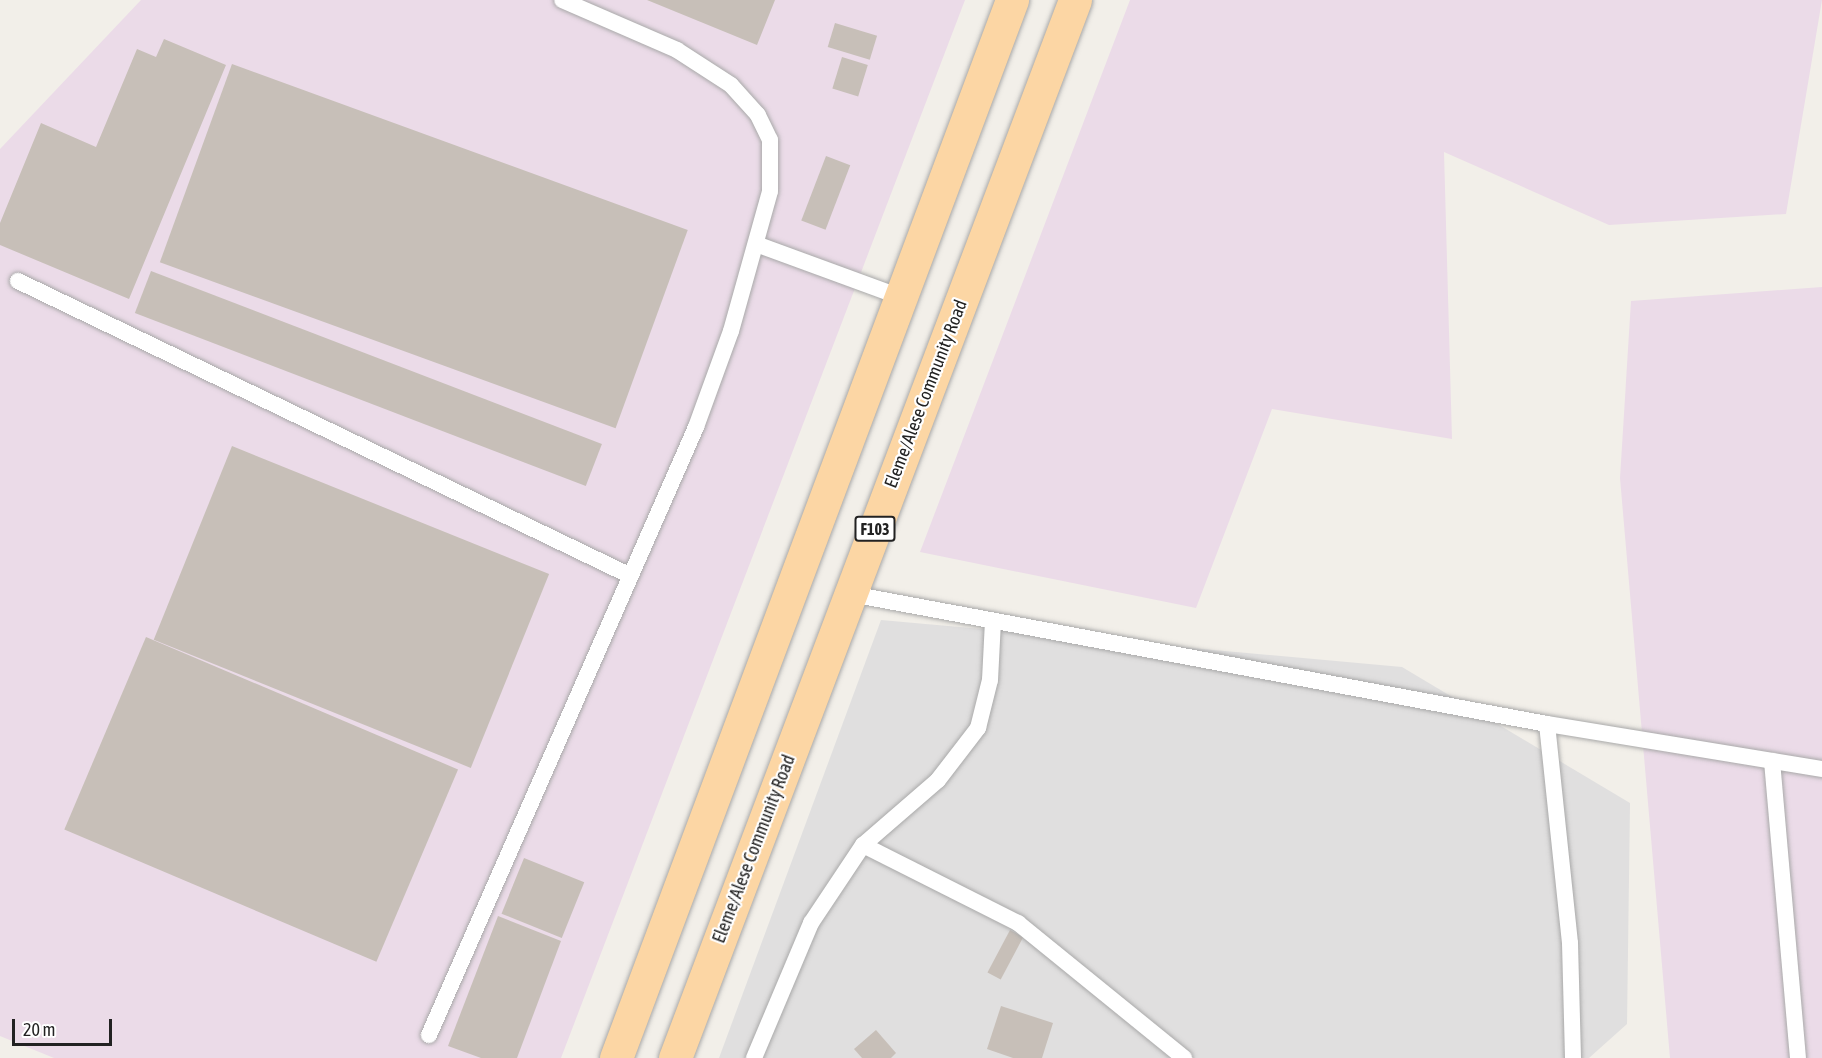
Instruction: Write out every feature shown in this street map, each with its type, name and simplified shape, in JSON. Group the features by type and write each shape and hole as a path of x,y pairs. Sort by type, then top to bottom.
{"main road":[{"path":"616,1058 1012,0"},
{"name":"Eleme/Alese Community Road","path":"675,1058 1076,0"}],"lane":[{"path":"429,1035 696,427 731,331 770,190 772,165 770,140 758,115 731,84 677,50 562,0"},
{"path":"756,244 902,297"},
{"path":"18,281 632,576"},
{"path":"850,594 1548,724 1822,769"},
{"path":"754,1058 811,923 863,845 939,780 978,728 990,680 993,621"},
{"path":"1548,724 1570,943 1573,1058"},
{"path":"1772,761 1798,1058"},
{"path":"863,845 1018,923 1184,1058"}],"shaded area":[{"path":"141,0 965,0 561,1058 54,1058 0,1036 0,149"},
{"path":"1130,0 1822,0 1786,214 1609,225 1444,152 1452,439 1272,409 1196,608 920,552"},
{"path":"1822,287 1822,1058 1670,1058 1620,478 1631,301"},
{"path":"881,620 1402,667 1630,803 1627,1024 1589,1058 719,1058"}],"building":[{"path":"647,0 775,0 757,45"},
{"path":"835,23 877,36 870,60 828,47"},
{"path":"164,39 226,65 129,299 0,245 0,223 41,123 96,147 137,49 156,57"},
{"path":"842,57 868,65 858,96 832,89"},
{"path":"232,64 688,230 616,428 160,262"},
{"path":"826,156 850,165 826,230 801,220"},
{"path":"151,271 602,444 586,486 135,313"},
{"path":"232,446 549,574 471,768 154,640"},
{"path":"146,637 458,769 376,962 64,829"},
{"path":"524,858 584,882 562,938 502,914"},
{"path":"498,916 561,941 517,1058 481,1058 448,1046"},
{"path":"1010,930 1023,937 1001,979 987,972"},
{"path":"1001,1006 1053,1023 1042,1058 1013,1058 987,1049"},
{"path":"876,1030 896,1053 891,1058 862,1058 854,1049"}]}
